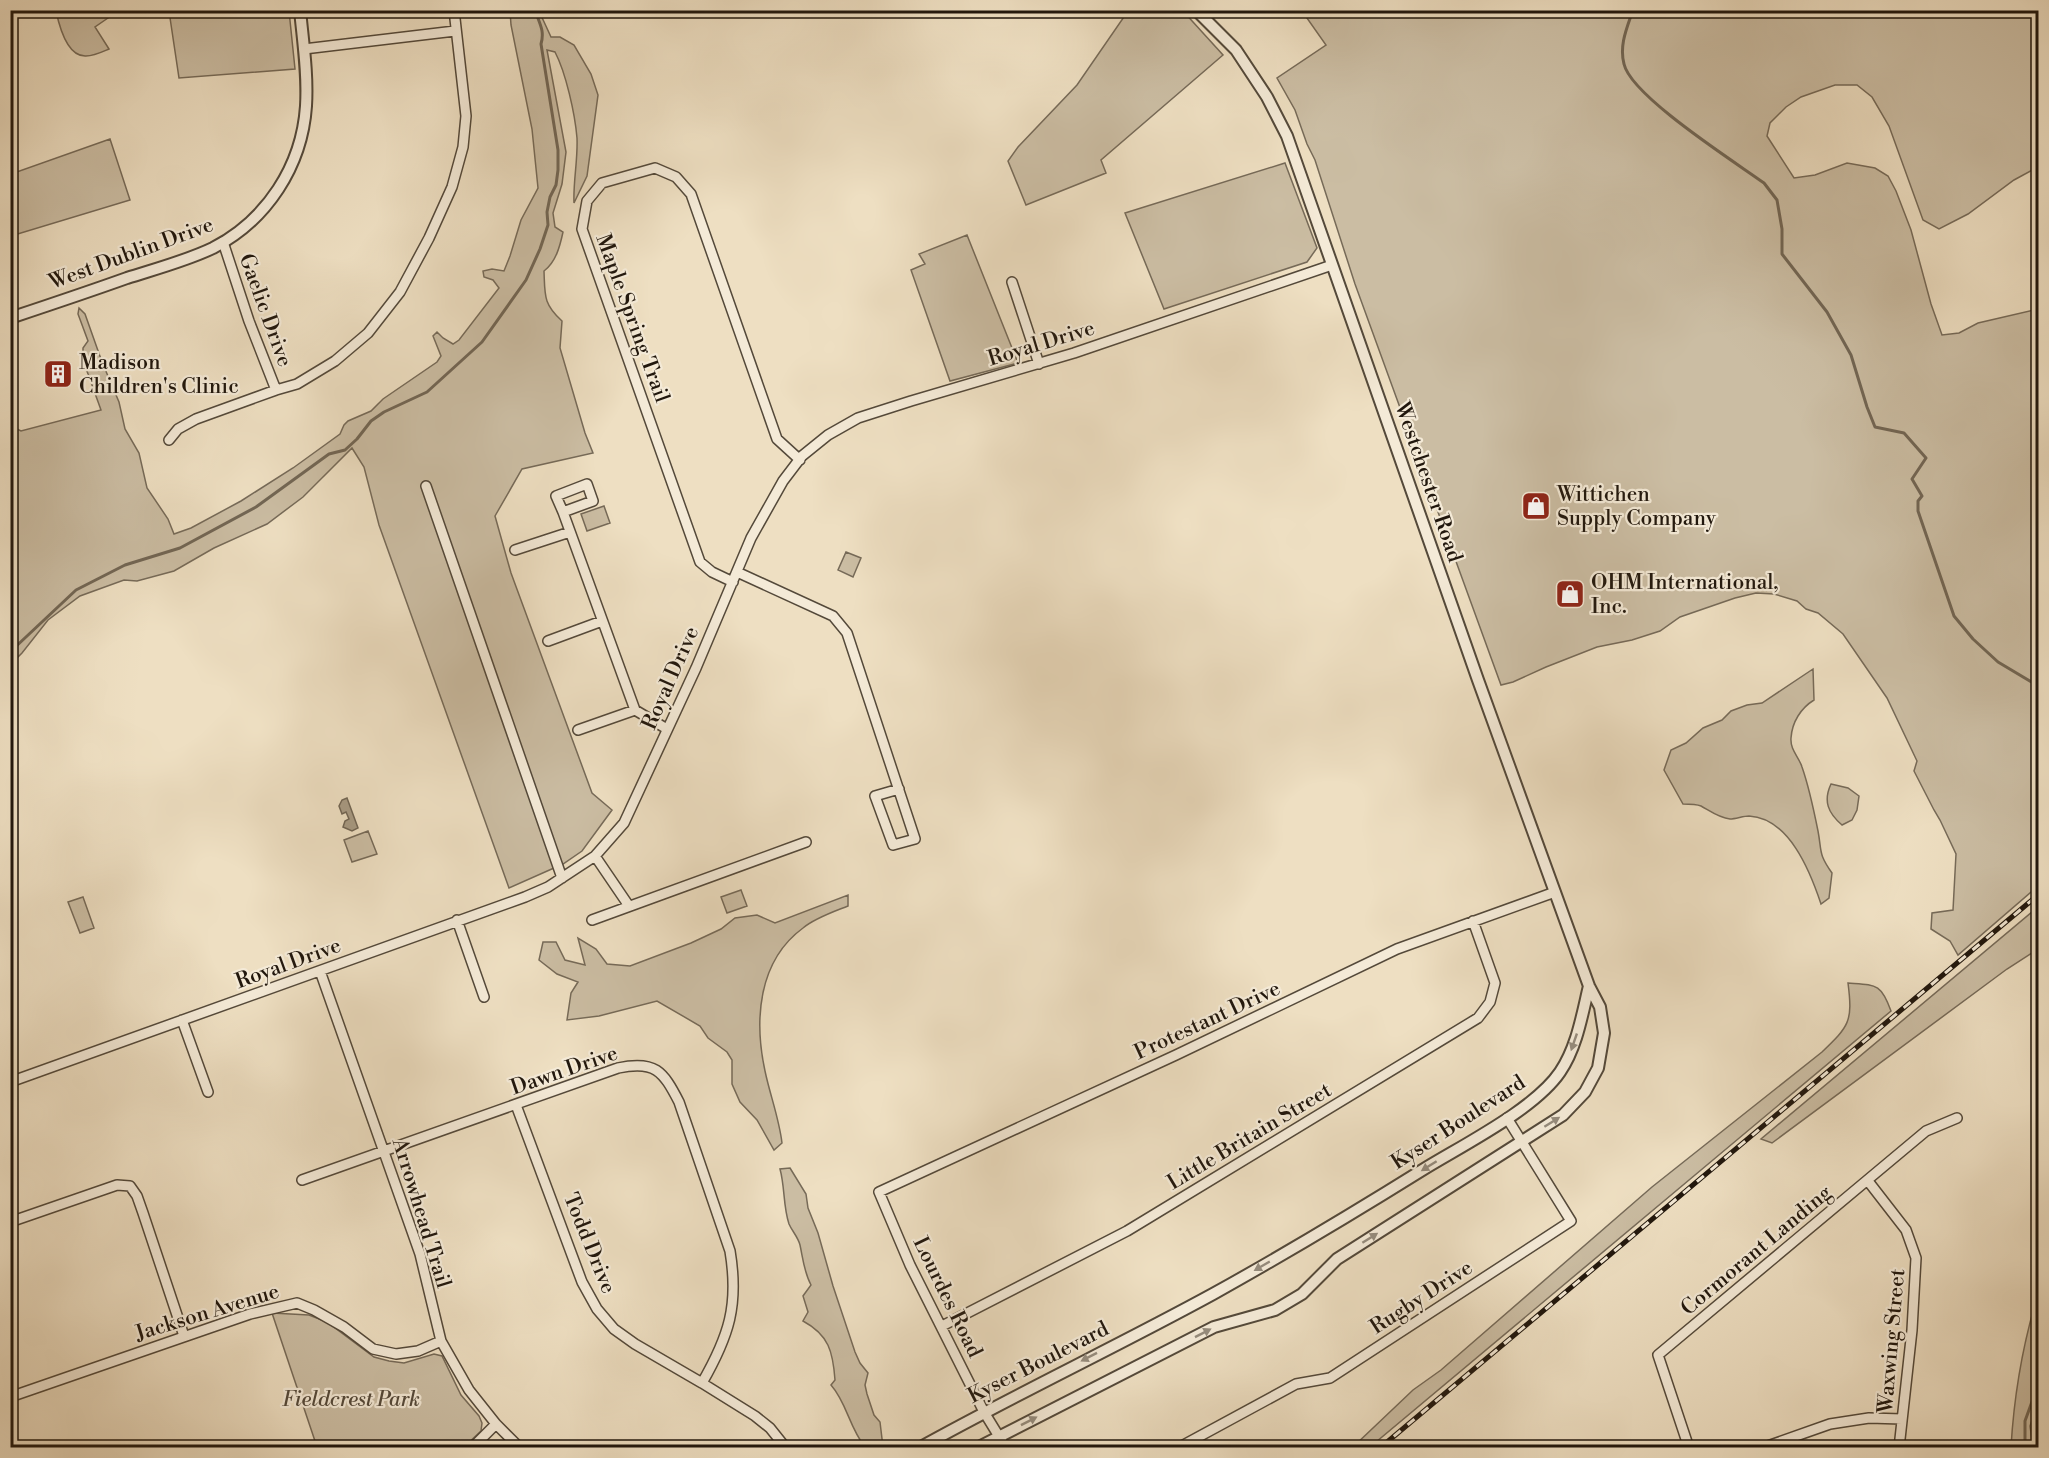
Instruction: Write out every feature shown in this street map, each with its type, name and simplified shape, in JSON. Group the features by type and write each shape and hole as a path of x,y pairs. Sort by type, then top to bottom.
{"street":[{"name":"West Dublin Drive","path":"10,318 213,248 243,229 269,202 289,174 299,144 306,108 307,75 300,10"},
{"path":"169,440 178,429 196,419 297,384 335,361 368,333 400,292 429,238 452,187 463,147 466,116 454,10"},
{"name":"Westchester Road","path":"1196,10 1236,50 1267,97 1287,136 1474,669 1589,986"},
{"path":"304,50 455,32"},
{"name":"Maple Spring Trail","path":"800,460 777,439 691,194 676,177 655,168 602,183 587,201 582,229 700,562 712,572 735,577 833,616 847,633 899,789 915,839 893,845 875,796 899,789"},
{"name":"Gaelic Drive","path":"223,242 249,321 276,390"},
{"name":"Royal Drive","path":"10,1082 525,897 548,887 595,856 624,823 757,529 783,481 800,460 828,435 858,418 911,400 1039,364 1332,265"},
{"path":"1012,282 1039,364"},
{"path":"426,486 562,878"},
{"path":"562,512 635,710 667,729"},
{"path":"515,550 570,532"},
{"path":"548,641 602,621"},
{"path":"578,730 635,710"},
{"path":"592,920 806,842"},
{"path":"595,856 629,906"},
{"name":"Protestant Drive","path":"879,1192 1176,1055 1397,949 1555,892"},
{"path":"457,920 484,997"},
{"name":"Little Britain Street","path":"942,1326 1127,1232 1478,1018 1490,1002 1495,983 1473,921"},
{"name":"Arrowhead Trail","path":"320,971 420,1254 441,1341 469,1390 495,1424 520,1448"},
{"path":"977,1448 1214,1327 1275,1310 1302,1294 1337,1259 1563,1115 1585,1092 1598,1068 1604,1033 1600,1007 1589,986"},
{"name":"Kyser Boulevard","path":"919,1448 1211,1295 1324,1231 1507,1118 1537,1097 1560,1072 1574,1045 1589,986"},
{"path":"182,1020 208,1092"},
{"name":"Dawn Drive","path":"303,1180 618,1068 637,1064 657,1070 669,1081 679,1102 730,1251 734,1274 732,1311 725,1337 702,1383"},
{"name":"Todd Drive","path":"516,1105 582,1282 597,1309 614,1329 635,1344 755,1416 770,1428 786,1448"},
{"name":"Rugby Drive","path":"1178,1448 1296,1384 1330,1378 1571,1221 1507,1118"},
{"name":"Cormorant Landing","path":"1689,1448 1658,1355 1926,1131 1957,1118"},
{"name":"Waxwing Street","path":"1868,1181 1906,1230 1916,1258 1912,1330 1899,1448"},
{"path":"10,1222 117,1185 130,1186 137,1196 183,1336"},
{"name":"Lourdes Road","path":"879,1192 910,1265 984,1412 1006,1448"},
{"name":"Jackson Avenue","path":"10,1397 250,1314 297,1303 345,1327 373,1349 396,1354 418,1351 441,1341"},
{"path":"1762,1448 1830,1424 1869,1418 1902,1419"},
{"path":"472,1448 495,1424"}],"green space":[{"path":"56,11 80,11 83,14 87,11 101,11 108,18 95,27 109,49 89,56 79,55 65,39"},
{"path":"169,11 289,11 295,69 179,78"},
{"path":"510,11 539,11 551,37 560,37 574,45 591,74 598,95 587,176 574,203 577,138 574,117 559,61 555,52 547,50 566,152 562,184 553,213 555,227 563,232 559,248 544,271 545,293 551,309 562,321 560,348 593,453 522,469 495,516 511,573 592,793 612,810 582,851 563,864 509,888 379,525 364,467 352,448 303,497 267,524 214,548 174,571 137,581 124,580 80,596 48,620 11,664 11,426 21,431 101,410 83,360 83,348 88,341 78,314 79,308 85,314 119,402 125,429 139,453 147,488 168,519 174,534 191,528 241,501 293,468 340,434 348,421 371,411 383,399 437,362 441,356 433,336 437,332 453,344 459,340 499,288 493,280 484,277 483,271 492,269 504,271 521,220 538,188 532,129"},
{"path":"1128,11 1183,11 1223,55 1101,160 1106,173 1026,205 1008,161 1018,147 1077,85"},
{"path":"1302,11 2038,11 2038,167 2014,180 1968,214 1939,229 1923,220 1889,126 1872,97 1857,85 1835,85 1801,97 1786,107 1770,123 1767,136 1794,178 1815,175 1847,163 1875,168 1888,176 1911,230 1942,335 1959,333 1978,323 2038,309 2038,886 1958,955 1950,941 1931,929 1932,913 1953,910 1956,854 1914,771 1917,761 1887,698 1843,634 1818,613 1806,609 1797,601 1774,594 1756,593 1680,617 1660,631 1632,640 1597,647 1501,685 1355,284 1315,160 1295,110 1277,78 1326,45"},
{"path":"110,139 130,200 11,236 11,174"},
{"path":"1285,163 1317,248 1307,262 1164,309 1125,213"},
{"path":"967,235 1018,363 950,381 911,270 925,264 919,254"},
{"path":"604,506 610,523 587,531 581,514"},
{"path":"846,552 861,558 853,577 838,570"},
{"path":"1813,669 1814,700 1798,716 1793,726 1791,742 1807,783 1822,856 1832,873 1829,898 1821,904 1811,877 1796,848 1776,826 1763,819 1749,816 1726,818 1699,805 1683,804 1664,770 1671,750 1686,743 1703,728 1722,720 1731,711 1747,705 1762,703"},
{"path":"1831,784 1848,788 1859,796 1857,810 1852,820 1842,825 1833,816 1828,806 1827,796"},
{"path":"368,831 377,854 352,862 344,840"},
{"path":"741,890 747,906 727,913 721,897"},
{"path":"848,895 848,906 813,921 788,942 768,974 760,1012 760,1032 765,1071 782,1143 774,1150 757,1120 740,1102 732,1084 732,1060 727,1052 708,1038 700,1026 657,1001 599,1016 567,1020 571,993 578,982 557,974 539,960 543,942 556,942 565,960 585,965 578,938 596,949 607,964 630,966 691,943 721,929 735,918 757,915 775,923"},
{"path":"83,897 94,928 80,933 68,902"},
{"path":"2038,907 2038,949 2007,969 1772,1143 1761,1139"},
{"path":"1848,983 1876,987 1884,995 1891,1011 1370,1447 1353,1447 1413,1390 1441,1370 1652,1187 1822,1052 1838,1036 1847,1022 1850,1007"},
{"path":"790,1168 806,1194 808,1208 855,1352 868,1373 865,1385 874,1415 880,1422 883,1447 865,1447 841,1399 831,1385 835,1380 828,1345 819,1332 803,1321 808,1312 803,1296 811,1285 799,1242 789,1224 786,1210 780,1169"},
{"path":"2038,1294 2038,1402 2030,1426 2033,1447 2011,1447 2020,1370"},
{"name":"Fieldcrest Park","path":"272,1313 309,1315 327,1322 374,1357 389,1361 404,1363 434,1354 442,1356 461,1395 479,1416 482,1423 481,1431 464,1447 317,1447"}],"shaded area":[{"path":"347,798 358,828 352,831 343,827 345,821 349,819 346,812 342,814 339,806 342,800"}],"waterway":[{"path":"10,652 76,590 125,565 180,548 256,507 329,454 345,450 371,421 384,412 427,392 482,342 526,280 548,225 547,212 550,197 556,185 558,150 541,44 542,31 535,10"},
{"path":"1633,10 1622,50 1624,64 1631,77 1645,93 1686,128 1764,183 1777,200 1782,229 1782,254 1827,312 1851,355 1875,427 1904,433 1926,458 1912,479 1922,496 1918,501 1918,511 1954,616 1973,639 1998,662 2038,686"},
{"path":"2025,1448 2025,1421 2038,1385"}],"railway":[{"path":"1380,1448 2038,895"}],"place":[{"name":"Madison Children's Clinic","path":"58,374"},
{"name":"Wittichen Supply Company","path":"1536,506"},
{"name":"OHM International, Inc.","path":"1570,594"}]}
